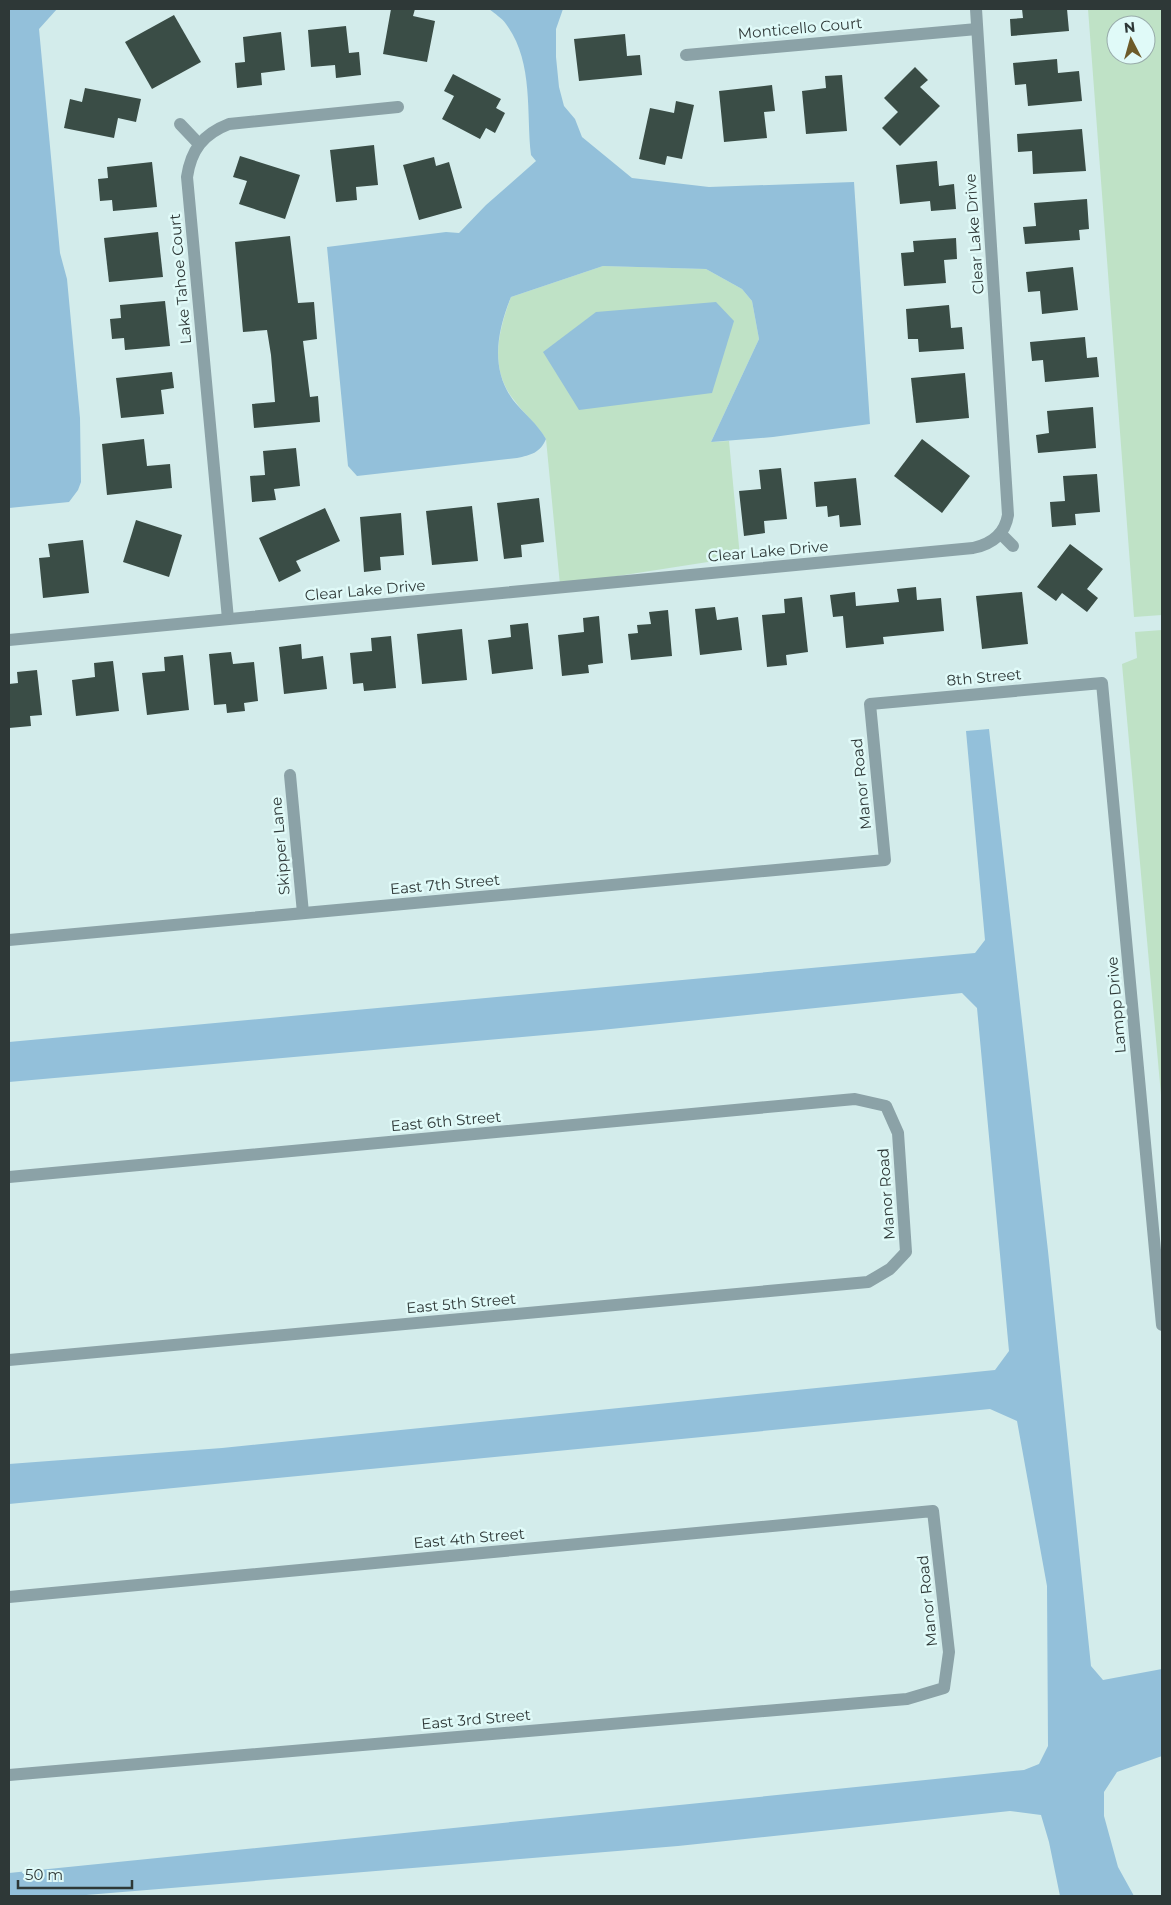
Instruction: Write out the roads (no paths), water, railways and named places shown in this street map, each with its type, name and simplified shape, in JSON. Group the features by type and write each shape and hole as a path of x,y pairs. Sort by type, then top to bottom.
{"street":[{"name":"Clear Lake Drive","path":"9,640 973,548 989,543 1000,534 1007,522 1008,508 976,9"},
{"name":"Monticello Court","path":"686,55 977,29"},
{"name":"Lake Tahoe Court","path":"228,619 187,177 189,163 199,144 215,129 229,124 398,107"},
{"path":"180,124 199,144"},
{"path":"1000,534 1013,546"},
{"name":"8th Street","path":"870,704 1102,682"},
{"name":"Lampp Drive","path":"1102,682 1162,1325"},
{"name":"Manor Road","path":"870,704 885,860"},
{"name":"Skipper Lane","path":"290,775 303,913"},
{"name":"East 7th Street","path":"9,940 885,860"},
{"name":"East 6th Street","path":"9,1177 855,1100 886,1106"},
{"name":"Manor Road","path":"886,1106 898,1133 906,1252"},
{"name":"East 5th Street","path":"9,1360 868,1282 890,1269 906,1252"},
{"name":"Manor Road","path":"933,1511 949,1652 944,1688"},
{"name":"East 4th Street","path":"9,1597 933,1511"},
{"name":"East 3rd Street","path":"9,1776 907,1699 944,1688"}],"water":[{"path":"9,9 57,9 39,29 60,253 67,279 80,418 81,482 78,490 69,502 9,508"},
{"path":"489,9 563,9 556,29 556,57 559,87 564,106 575,119 582,137 632,178 709,187 854,182 870,424 773,437 711,442 759,339 752,301 742,289 706,269 603,266 511,297 506,310 499,336 498,350 501,376 513,400 539,428 546,439 538,450 517,458 357,476 348,466 327,247 446,232 459,233 486,205 536,161 531,155 527,88 521,54 506,24"},
{"path":"716,302 734,321 712,393 579,410 543,352 596,312"},
{"path":"989,729 1048,1251 1091,1666 1103,1680 1162,1669 1162,1756 1117,1772 1104,1792 1104,1816 1118,1867 1134,1896 1060,1896 1049,1842 1041,1815 1010,1811 678,1846 74,1896 9,1896 9,1873 1024,1770 1039,1764 1048,1746 1047,1586 1017,1421 990,1409 9,1504 9,1464 222,1448 995,1370 1009,1351 977,1008 962,993 601,1030 9,1082 9,1042 975,953 985,940 966,731"}]}
